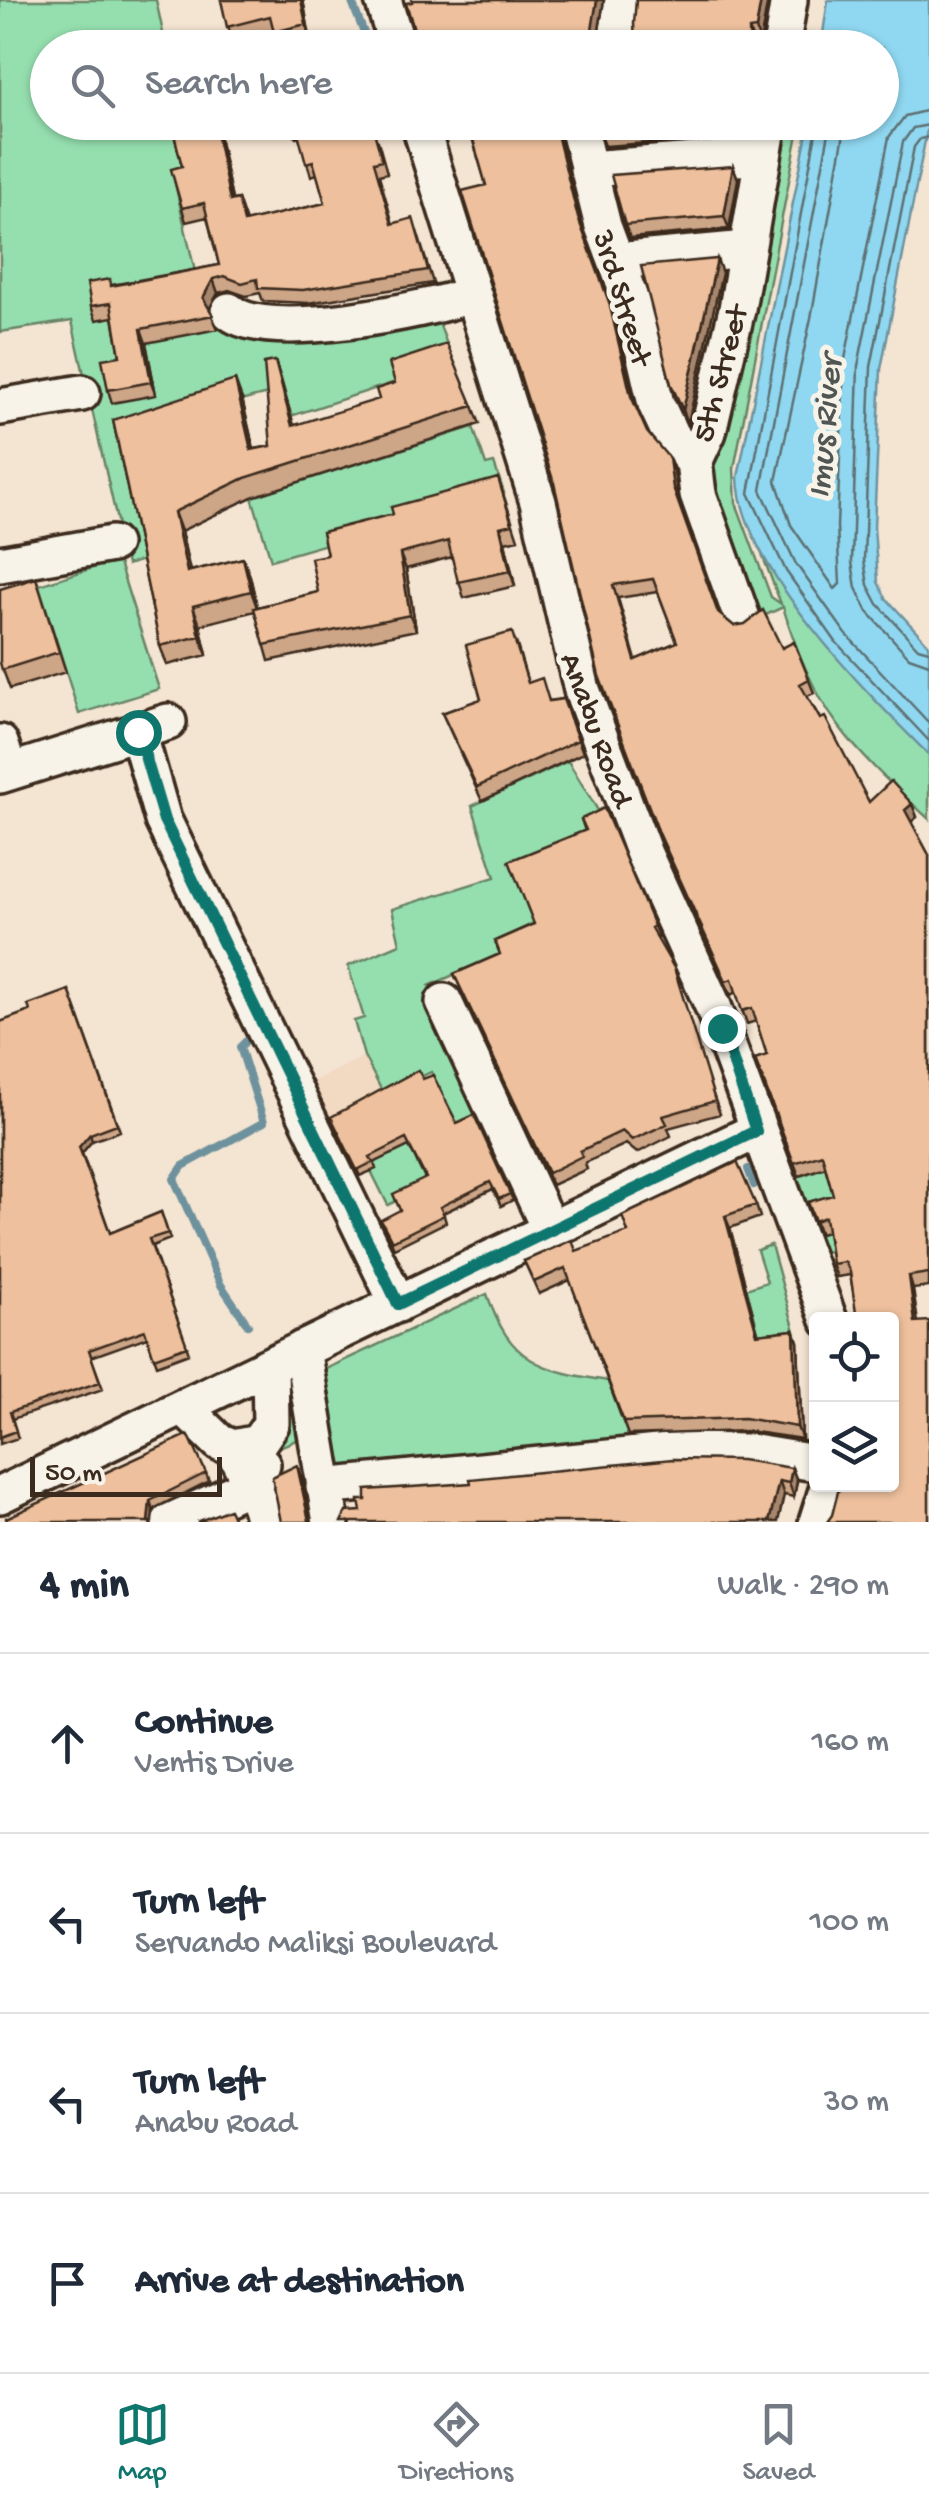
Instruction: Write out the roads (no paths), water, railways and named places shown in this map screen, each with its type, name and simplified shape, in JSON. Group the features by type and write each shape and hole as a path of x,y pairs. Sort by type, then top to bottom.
{"street":[{"path":"384,0 393,30"},
{"path":"618,30 622,0"},
{"path":"784,30 789,0"},
{"name":"Anabu Road","path":"424,140 538,502 582,690 644,854 714,1006 756,1131 826,1312"},
{"name":"3rd Street","path":"581,140 616,261 634,308 662,420 694,462"},
{"path":"588,168 760,140"},
{"name":"5th Street","path":"742,618 698,494 694,462 708,432 766,140"},
{"path":"616,261 747,249"},
{"path":"229,311 247,323 272,326 409,313 471,295"},
{"path":"0,407 82,393"},
{"path":"0,564 112,544"},
{"path":"3,764 153,727 164,820 398,1304"},
{"path":"444,1002 550,1230"},
{"path":"0,1495 756,1131"},
{"path":"302,1350 331,1522"},
{"path":"243,1447 271,1424 270,1365"},
{"path":"183,1407 219,1442 243,1447"},
{"path":"243,1447 245,1474 255,1482 264,1522"},
{"path":"324,1487 677,1451 748,1452 809,1462"},
{"path":"170,1522 255,1482"},
{"path":"817,1522 826,1492"}],"water":[{"name":"Imus River","path":"828,0 929,0 929,120 881,369 874,527 878,582 886,598 929,645 929,755 842,664 783,588 760,550 744,512 738,477 806,140 899,140 899,30 824,30"}],"waterway":[{"path":"351,0 363,30"},
{"path":"245,1042 240,1047 264,1122 183,1166 174,1179 221,1285 248,1325"},
{"path":"748,1169 754,1185"}]}
